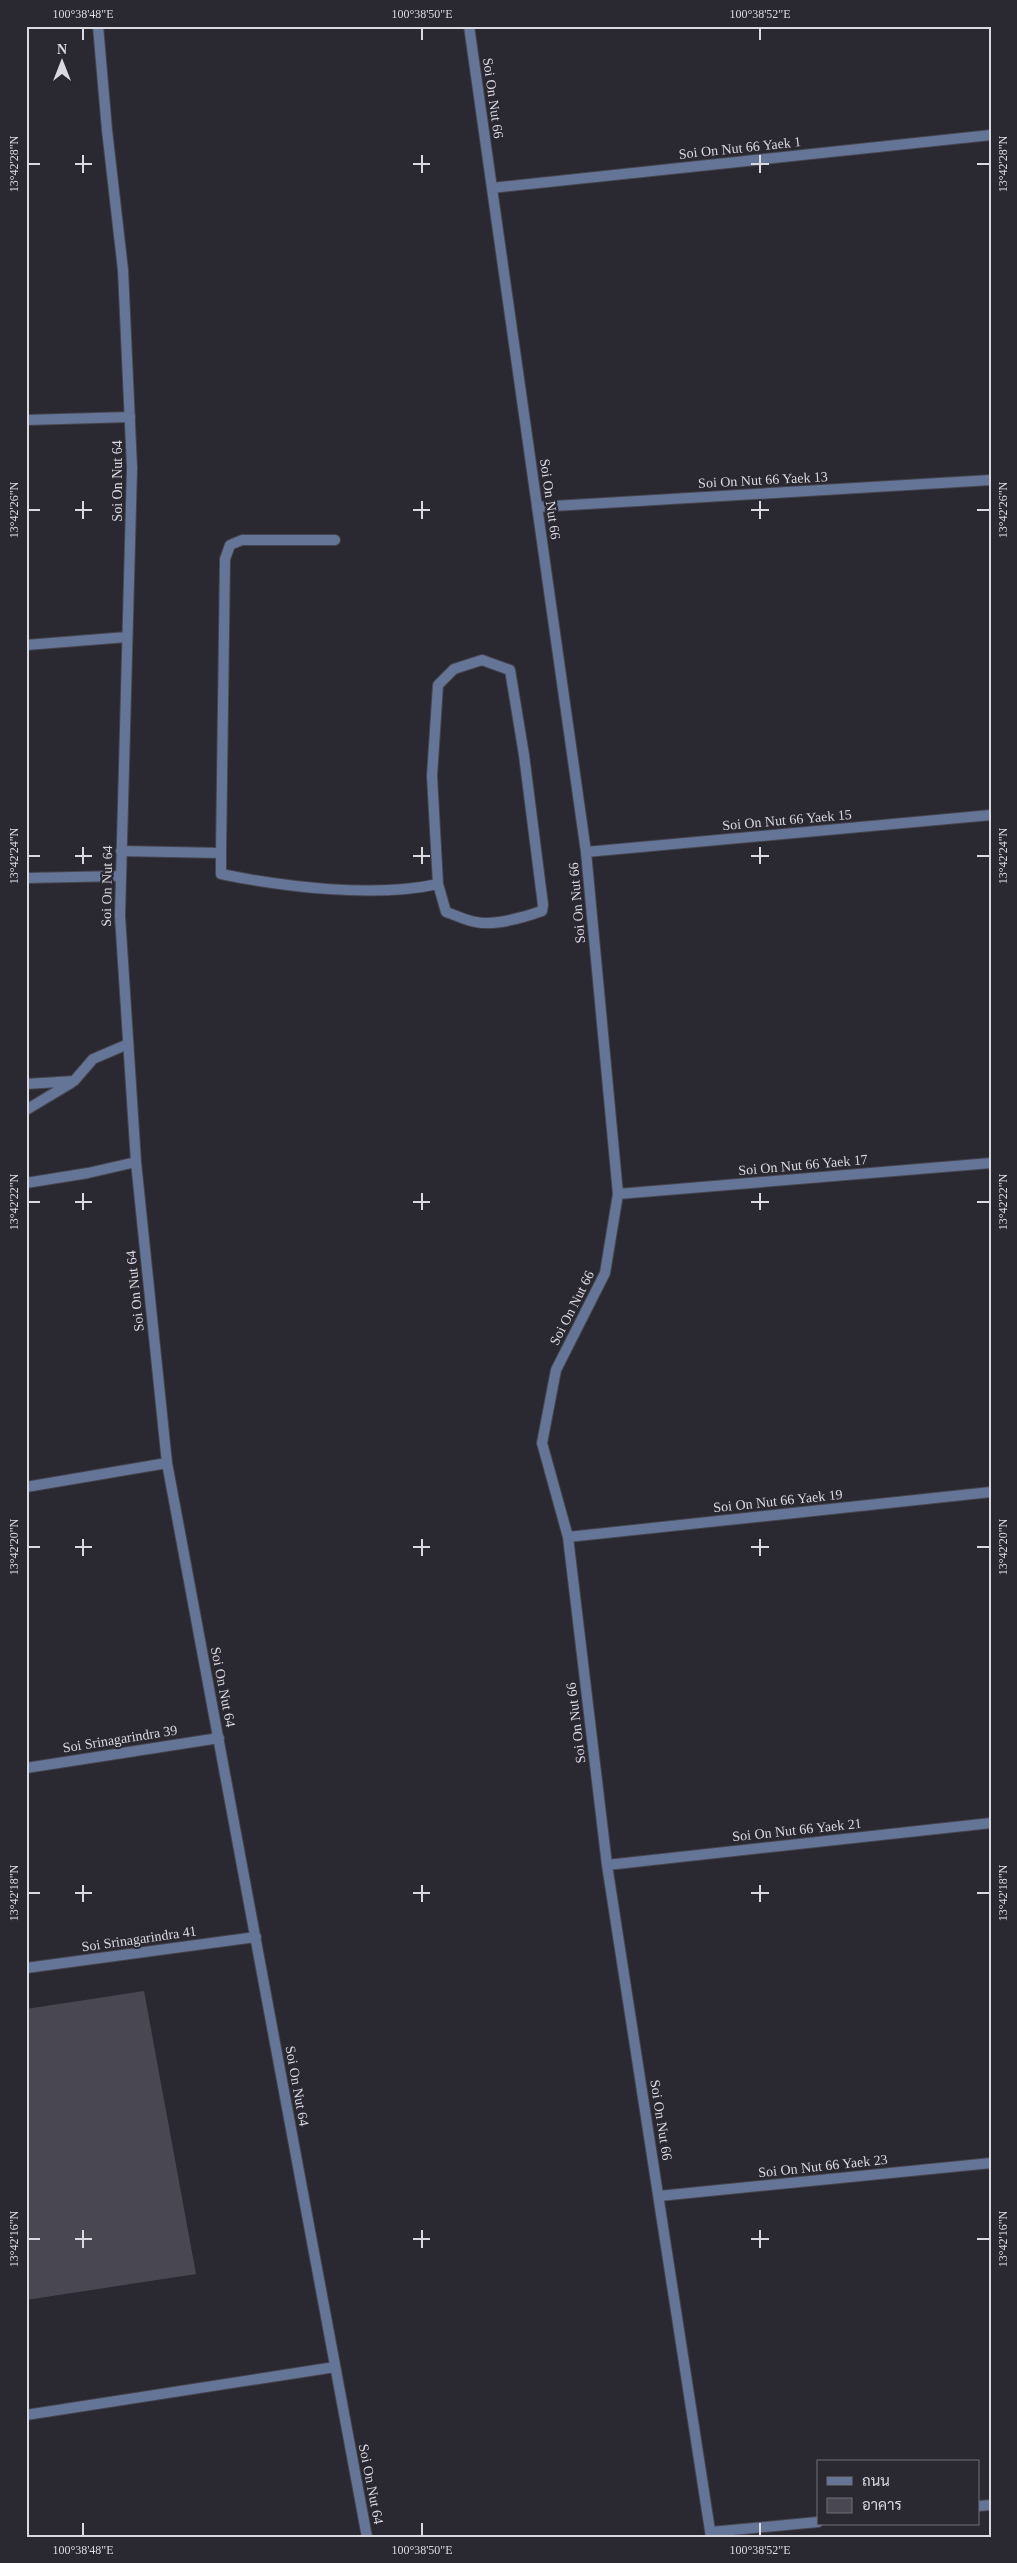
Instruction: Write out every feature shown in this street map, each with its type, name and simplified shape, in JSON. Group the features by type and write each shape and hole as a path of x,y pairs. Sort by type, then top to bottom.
{"street":[{"name":"Soi On Nut 64","path":"98,26 107,130 123,270 132,468 120,916 136,1162 167,1463 367,2537"},
{"name":"Soi On Nut 66","path":"469,26 586,852 618,1194 605,1273 556,1370 542,1443 568,1537 607,1865 711,2534"},
{"name":"Soi On Nut 66 Yaek 1","path":"492,188 991,135"},
{"path":"26,420 130,417"},
{"name":"Soi On Nut 66 Yaek 13","path":"537,507 991,480"},
{"path":"335,540 242,540 230,545 226,559 221,874 264,883 357,889 420,888 438,884"},
{"path":"26,645 128,637"},
{"path":"482,660 510,670 524,755 542,911 512,920 477,923 446,912 438,884 432,776 438,685 454,669 482,660"},
{"name":"Soi On Nut 66 Yaek 15","path":"586,852 991,815"},
{"path":"121,850 221,853"},
{"path":"26,878 121,876"},
{"path":"26,1110 74,1082 93,1059 128,1044"},
{"path":"26,1084 74,1082"},
{"path":"26,1183 88,1173 136,1162"},
{"name":"Soi On Nut 66 Yaek 17","path":"618,1194 991,1164"},
{"path":"26,1487 167,1463"},
{"name":"Soi On Nut 66 Yaek 19","path":"568,1537 991,1492"},
{"name":"Soi Srinagarindra 39","path":"26,1768 219,1738"},
{"name":"Soi On Nut 66 Yaek 21","path":"607,1865 991,1822"},
{"name":"Soi Srinagarindra 41","path":"26,1968 256,1937"},
{"name":"Soi On Nut 66 Yaek 23","path":"659,2196 991,2163"},
{"path":"26,2415 335,2366"},
{"path":"711,2534 817,2522"}],"building":[{"path":"144,1991 196,2274 26,2300 26,2009"}]}
